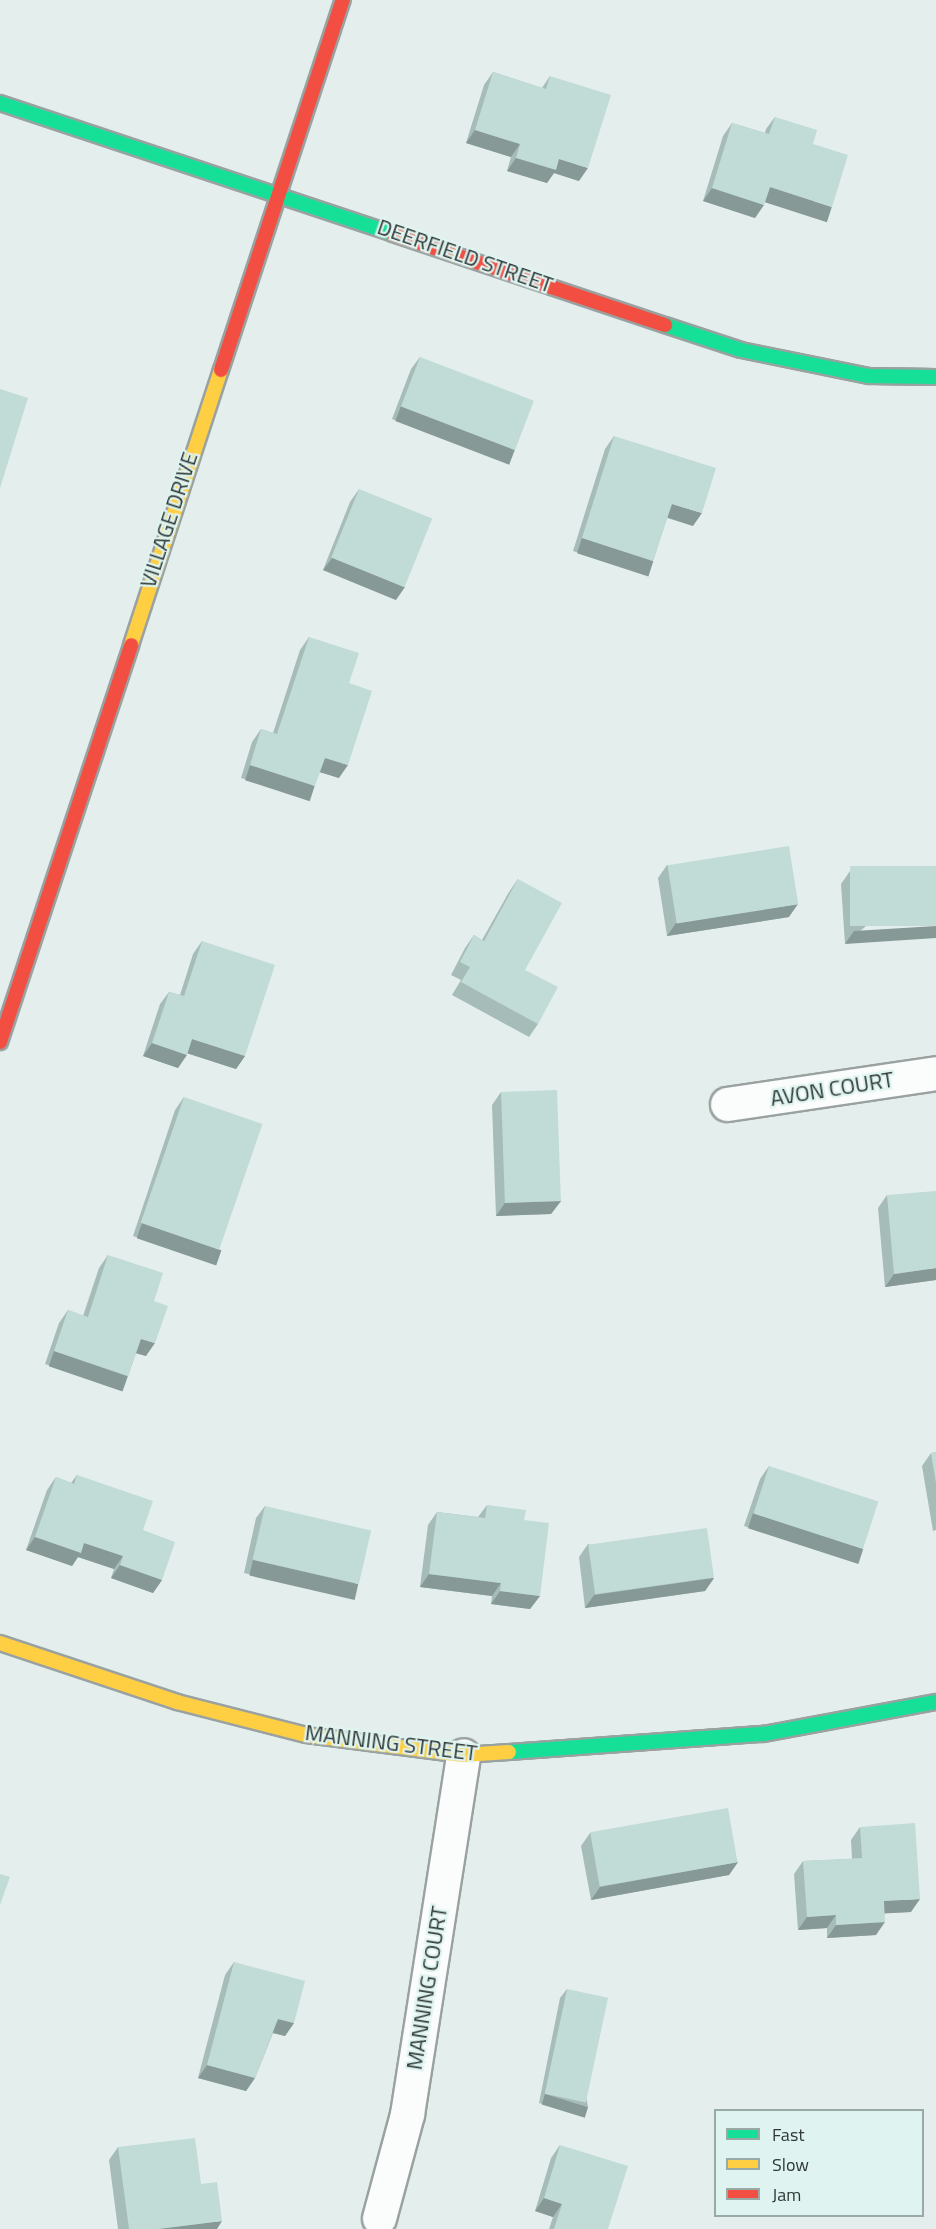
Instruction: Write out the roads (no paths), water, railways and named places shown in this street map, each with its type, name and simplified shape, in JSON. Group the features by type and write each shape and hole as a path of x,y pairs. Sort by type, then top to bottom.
{"street":[{"name":"VILLAGE DRIVE","path":"0,1042 277,193 343,0"},
{"name":"DEERFIELD STREET","path":"0,103 277,193 741,350 869,376 936,377"},
{"name":"AVON COURT","path":"727,1104 936,1073"},
{"name":"MANNING STREET","path":"0,1643 177,1702 306,1735 463,1755 763,1734 936,1702"},
{"name":"MANNING COURT","path":"380,2218 407,2114 463,1755"}]}
